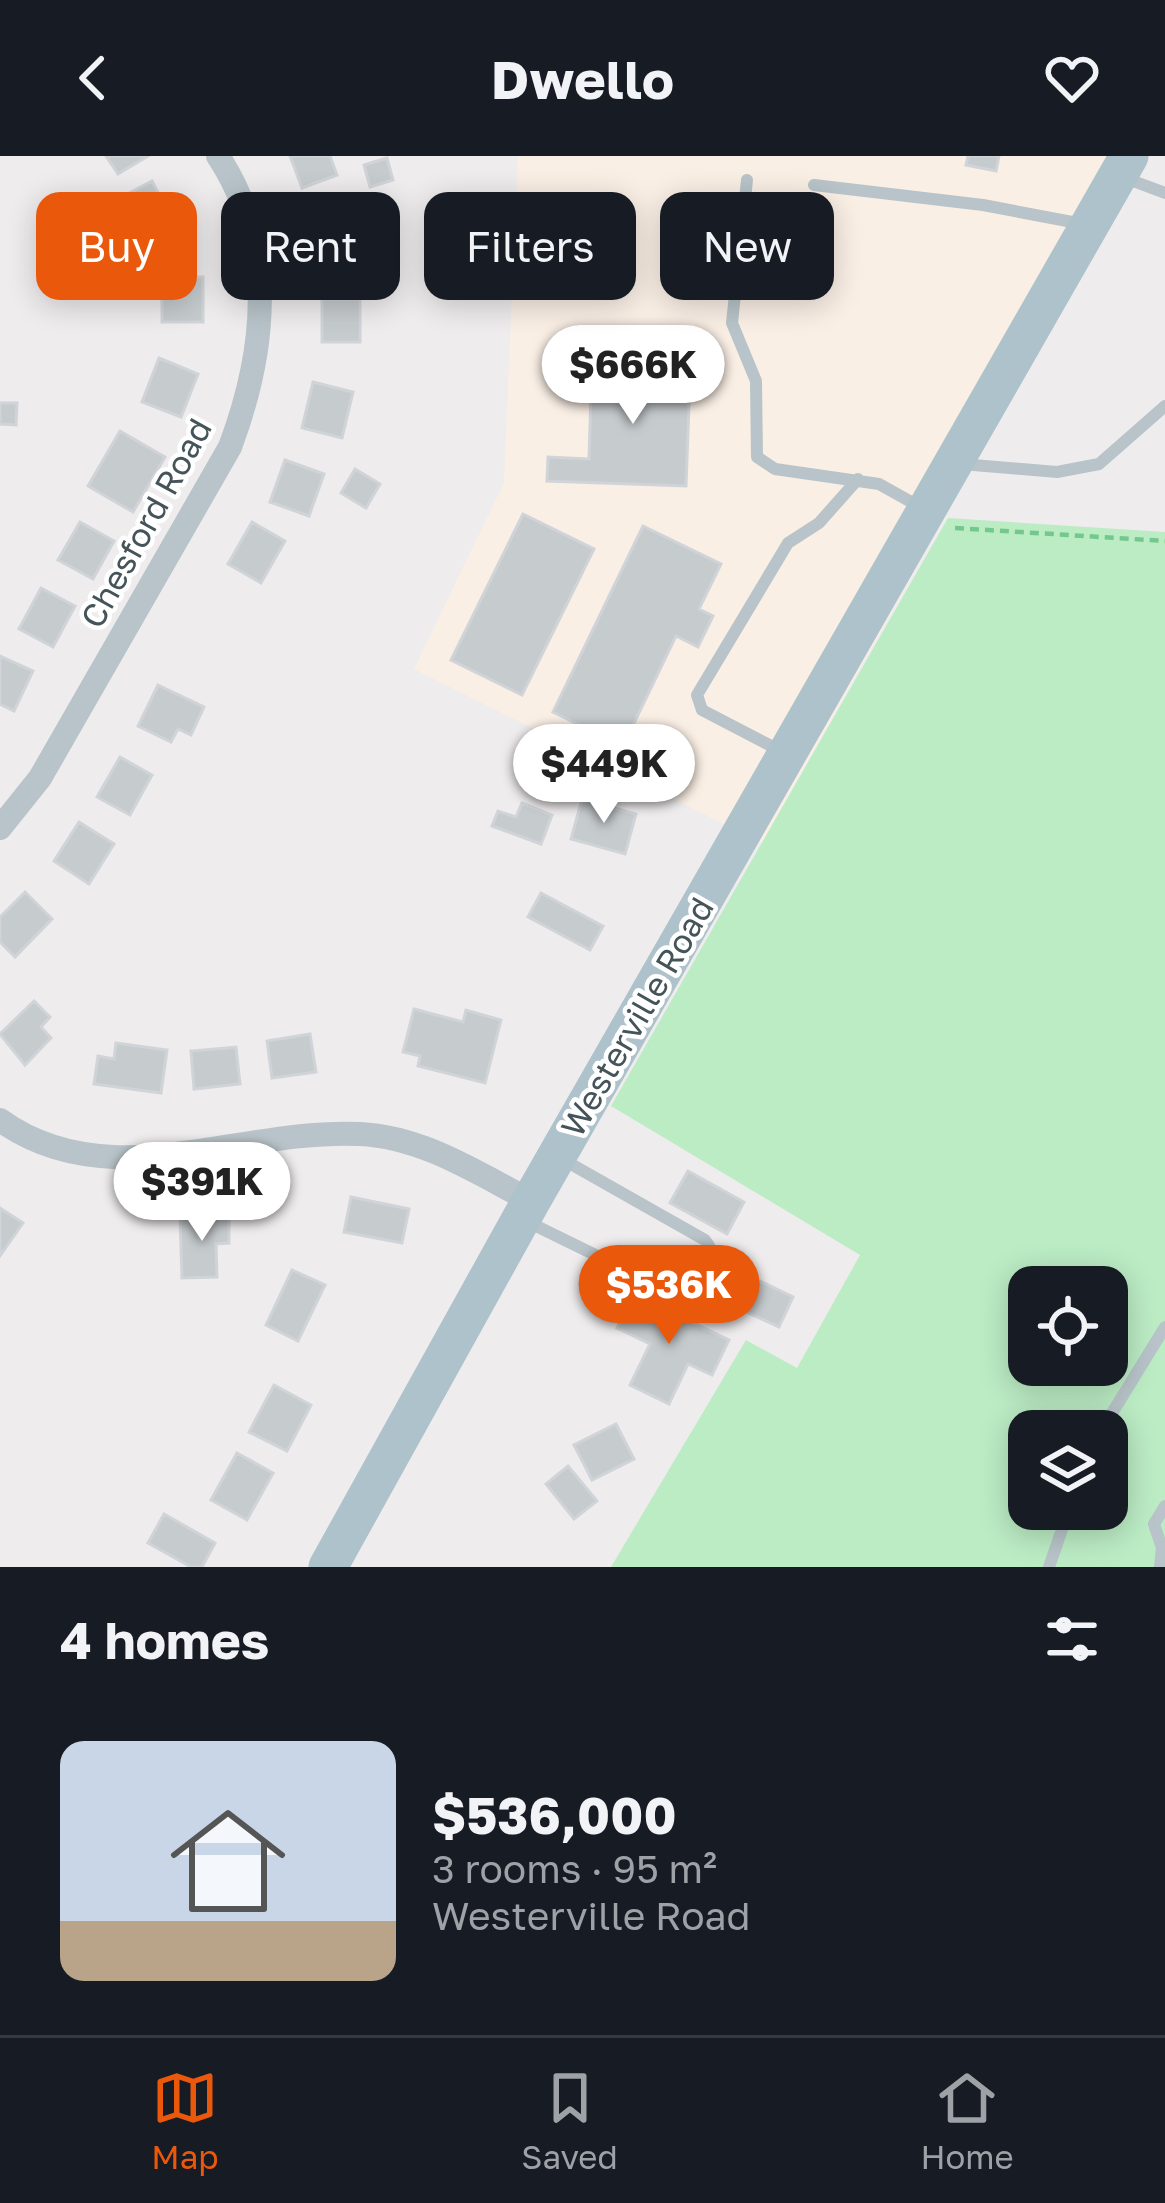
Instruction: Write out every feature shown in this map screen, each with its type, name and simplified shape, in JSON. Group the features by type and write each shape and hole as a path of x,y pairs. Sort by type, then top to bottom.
{"main road":[{"name":"Westerville Road","path":"328,1567 526,1210 1124,166"}],"street":[{"name":"Chesford Road","path":"0,828 40,778 220,465 244,408 257,364 259,281 247,208 218,156"},
{"path":"0,1120 50,1148 134,1158 316,1135 401,1139 526,1210"}],"lane":[{"path":"1124,166 1165,194"},
{"path":"747,180 732,322 756,381 753,447 762,464 858,479 923,518"},
{"path":"814,185 983,205 1090,225"},
{"path":"954,464 1057,472 1099,464 1165,406"},
{"path":"788,754 702,710 698,694 788,543 819,523 858,479"},
{"path":"526,1210 671,1292 693,1295 699,1290 715,1257 706,1240 557,1156"},
{"path":"1114,1410 1165,1328"},
{"path":"1160,1567 1162,1548 1154,1524 1165,1506"},
{"path":"1049,1567 1062,1530"}],"path":[{"path":"923,518 1165,542"}],"shaded area":[{"path":"518,156 1147,156 762,843 414,669 504,483 512,300 636,300 636,192 516,192"}],"green space":[{"path":"948,518 1165,532 1165,1567 611,1567 746,1340 797,1368 860,1255 611,1106"}],"building":[{"path":"106,156 148,156 118,174"},
{"path":"290,156 330,156 337,175 302,188"},
{"path":"968,156 999,156 996,171 966,165"},
{"path":"387,158 393,180 370,187 364,165"},
{"path":"152,181 158,192 132,192"},
{"path":"197,277 203,277 203,322 162,322 162,300 197,300"},
{"path":"322,300 360,300 360,342 322,342"},
{"path":"159,358 198,374 181,417 142,402"},
{"path":"592,358 673,361 673,376 690,377 686,486 547,481 548,457 589,459"},
{"path":"313,382 353,392 342,438 302,428"},
{"path":"0,403 17,403 16,425 0,424"},
{"path":"120,431 165,457 133,512 88,486"},
{"path":"285,460 324,474 309,516 270,502"},
{"path":"355,469 380,484 366,508 341,493"},
{"path":"523,514 594,549 522,695 451,660"},
{"path":"80,522 114,541 93,579 58,560"},
{"path":"252,522 285,541 261,583 228,564"},
{"path":"643,526 721,564 699,609 713,616 698,647 676,636 623,746 553,712"},
{"path":"41,588 75,606 53,647 19,629"},
{"path":"0,656 33,671 14,711 0,704"},
{"path":"158,685 204,707 191,735 178,729 171,742 138,726"},
{"path":"120,757 152,775 130,815 97,797"},
{"path":"582,799 636,814 625,854 571,839"},
{"path":"522,803 552,815 541,844 492,826 498,811 516,817"},
{"path":"79,822 114,844 89,884 54,861"},
{"path":"25,892 52,919 15,957 0,942 0,917"},
{"path":"541,893 603,926 590,950 528,917"},
{"path":"34,1001 50,1017 41,1027 51,1038 25,1065 0,1034"},
{"path":"414,1009 463,1022 466,1010 501,1020 485,1083 418,1066 420,1056 403,1052"},
{"path":"310,1034 316,1072 272,1078 267,1041"},
{"path":"116,1043 167,1050 161,1093 94,1084 98,1056 114,1059"},
{"path":"236,1047 240,1084 194,1089 191,1051"},
{"path":"688,1171 744,1202 727,1234 670,1203"},
{"path":"351,1197 409,1209 402,1243 344,1232"},
{"path":"0,1208 23,1223 0,1256"},
{"path":"229,1215 229,1243 216,1244 217,1277 182,1278 180,1216"},
{"path":"292,1270 325,1285 298,1341 266,1325"},
{"path":"756,1279 793,1297 779,1327 742,1310"},
{"path":"633,1294 729,1340 712,1375 688,1364 669,1404 630,1385 650,1344 617,1328"},
{"path":"274,1385 311,1405 287,1451 249,1432"},
{"path":"616,1424 634,1459 592,1480 574,1445"},
{"path":"237,1453 273,1473 247,1520 211,1500"},
{"path":"568,1466 597,1501 574,1519 546,1484"},
{"path":"164,1514 215,1543 202,1567 191,1567 148,1543"}]}
